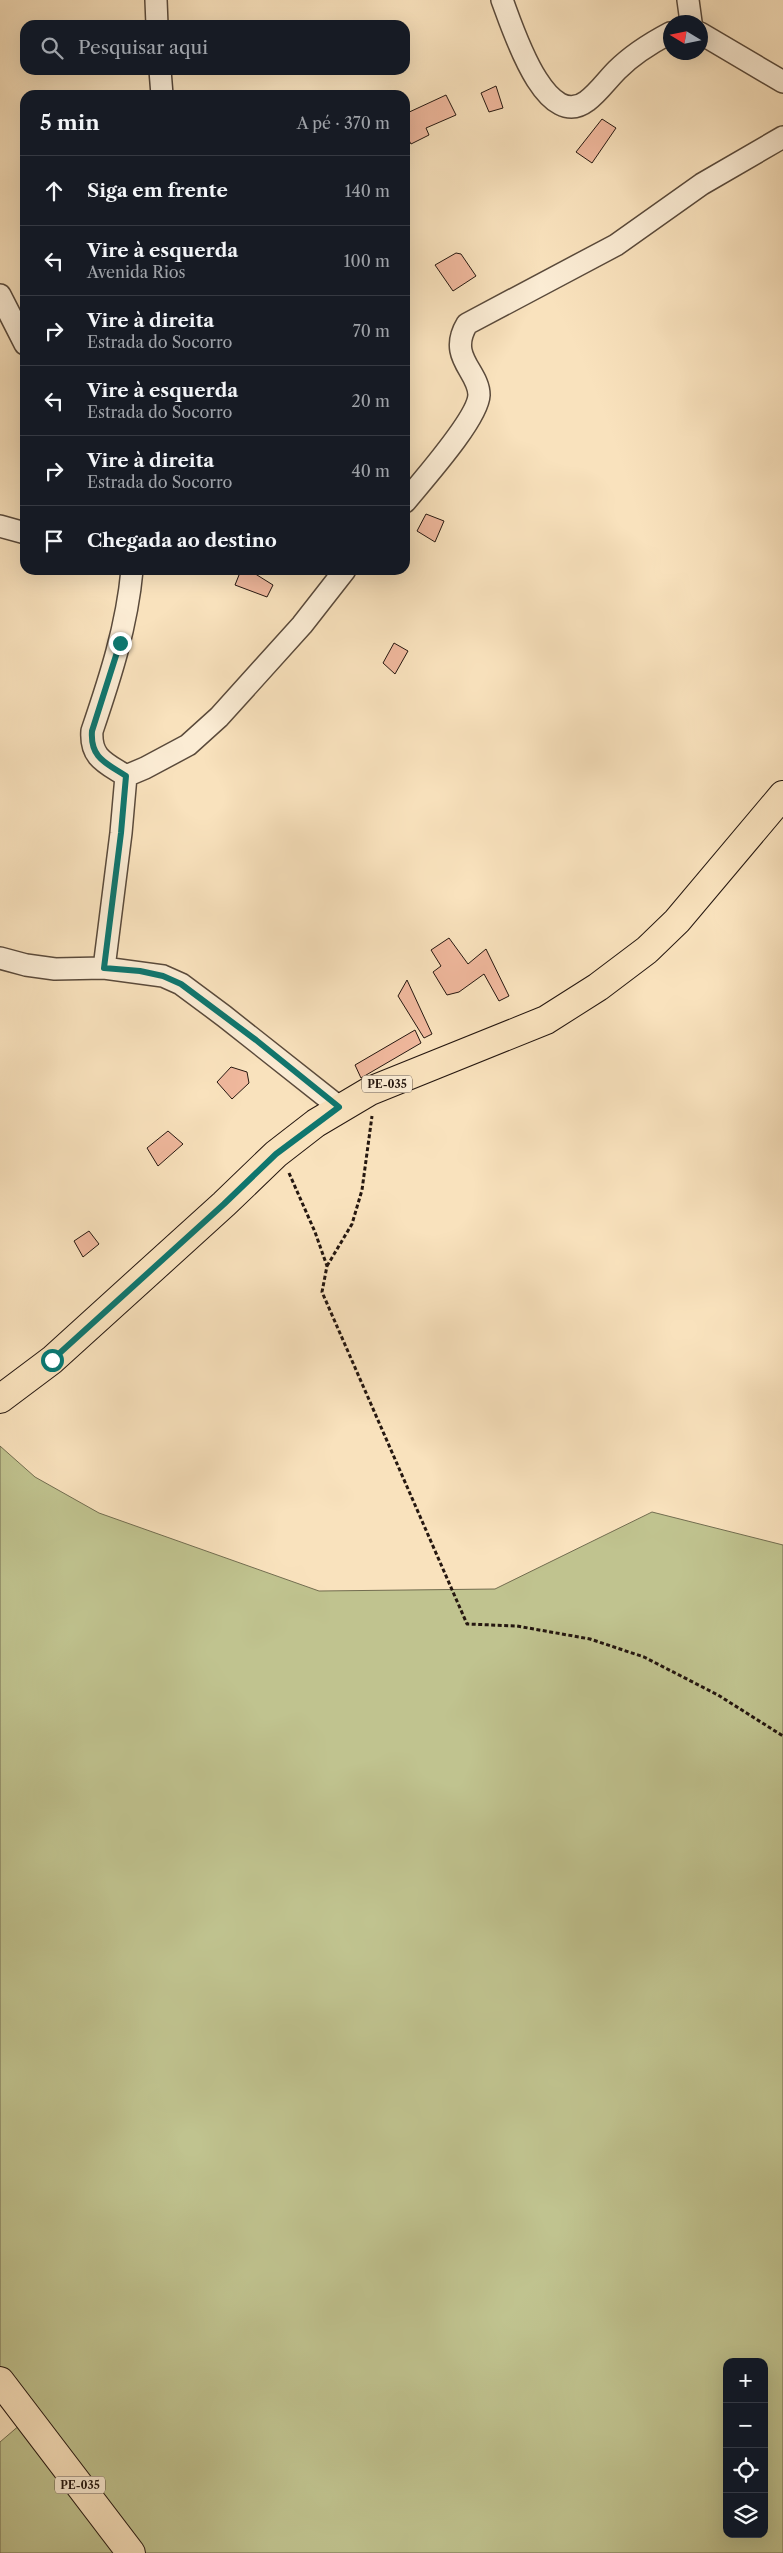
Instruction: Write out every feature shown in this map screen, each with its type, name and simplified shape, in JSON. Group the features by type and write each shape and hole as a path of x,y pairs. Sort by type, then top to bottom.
{"main road":[{"name":"PE-035","path":"0,1399 52,1360 224,1204 276,1154 339,1107 370,1090 546,1020 598,987 647,950 677,921 783,795"},
{"name":"PE-035","path":"0,2381 131,2553"}],"street":[{"path":"156,0 157,20"},
{"path":"502,0 517,41 540,86 552,99 563,106 574,107 587,101 635,55 663,37"},
{"path":"688,0 690,15"},
{"path":"708,38 783,82"},
{"path":"160,75 162,90"},
{"path":"410,496 447,449 476,407 478,392 461,352 462,332 467,324 616,245 702,184 783,137"},
{"path":"0,295 20,334"},
{"path":"0,526 20,532"},
{"path":"126,776 97,756 91,744 92,731 120,643 129,604 132,575"},
{"path":"126,776 153,765 188,745 219,717 302,625 342,575"},
{"path":"104,968 121,833 126,776"},
{"path":"0,958 26,965 55,969 104,968 140,971 163,976 181,984 256,1040 339,1107"}],"path":[{"path":"370,1090 372,1120 362,1190 352,1224 327,1266 322,1292 467,1624 517,1626 590,1639 644,1657 718,1694 783,1736"},
{"path":"276,1154 287,1169 315,1232 327,1266"}],"green space":[{"path":"0,1446 35,1477 99,1513 319,1591 495,1589 652,1512 783,1545 783,2553 0,2553 0,2442 28,2418 0,2381"}],"building":[{"path":"496,86 503,108 489,112 481,93"},
{"path":"446,95 456,115 426,128 429,135 411,144 410,112"},
{"path":"602,119 616,128 592,163 576,152"},
{"path":"456,253 461,254 476,276 453,291 435,265"},
{"path":"426,514 444,521 435,542 417,531"},
{"path":"239,575 257,575 273,585 267,597 235,585"},
{"path":"394,643 408,651 395,674 383,663"},
{"path":"449,938 468,964 486,949 509,996 499,1001 484,974 459,992 447,995 433,972 441,966 431,950"},
{"path":"407,980 432,1034 424,1038 398,996"},
{"path":"415,1030 421,1043 361,1078 355,1065"},
{"path":"231,1067 247,1072 249,1083 232,1099 217,1082"},
{"path":"168,1131 183,1144 158,1166 147,1148"},
{"path":"89,1231 99,1244 83,1257 74,1241"}],"route":[{"path":"52,1360 224,1204 276,1154 339,1107 256,1040 181,984 163,976 140,971 104,968 121,833 126,776 97,756 91,744 92,731 120,643"}]}
